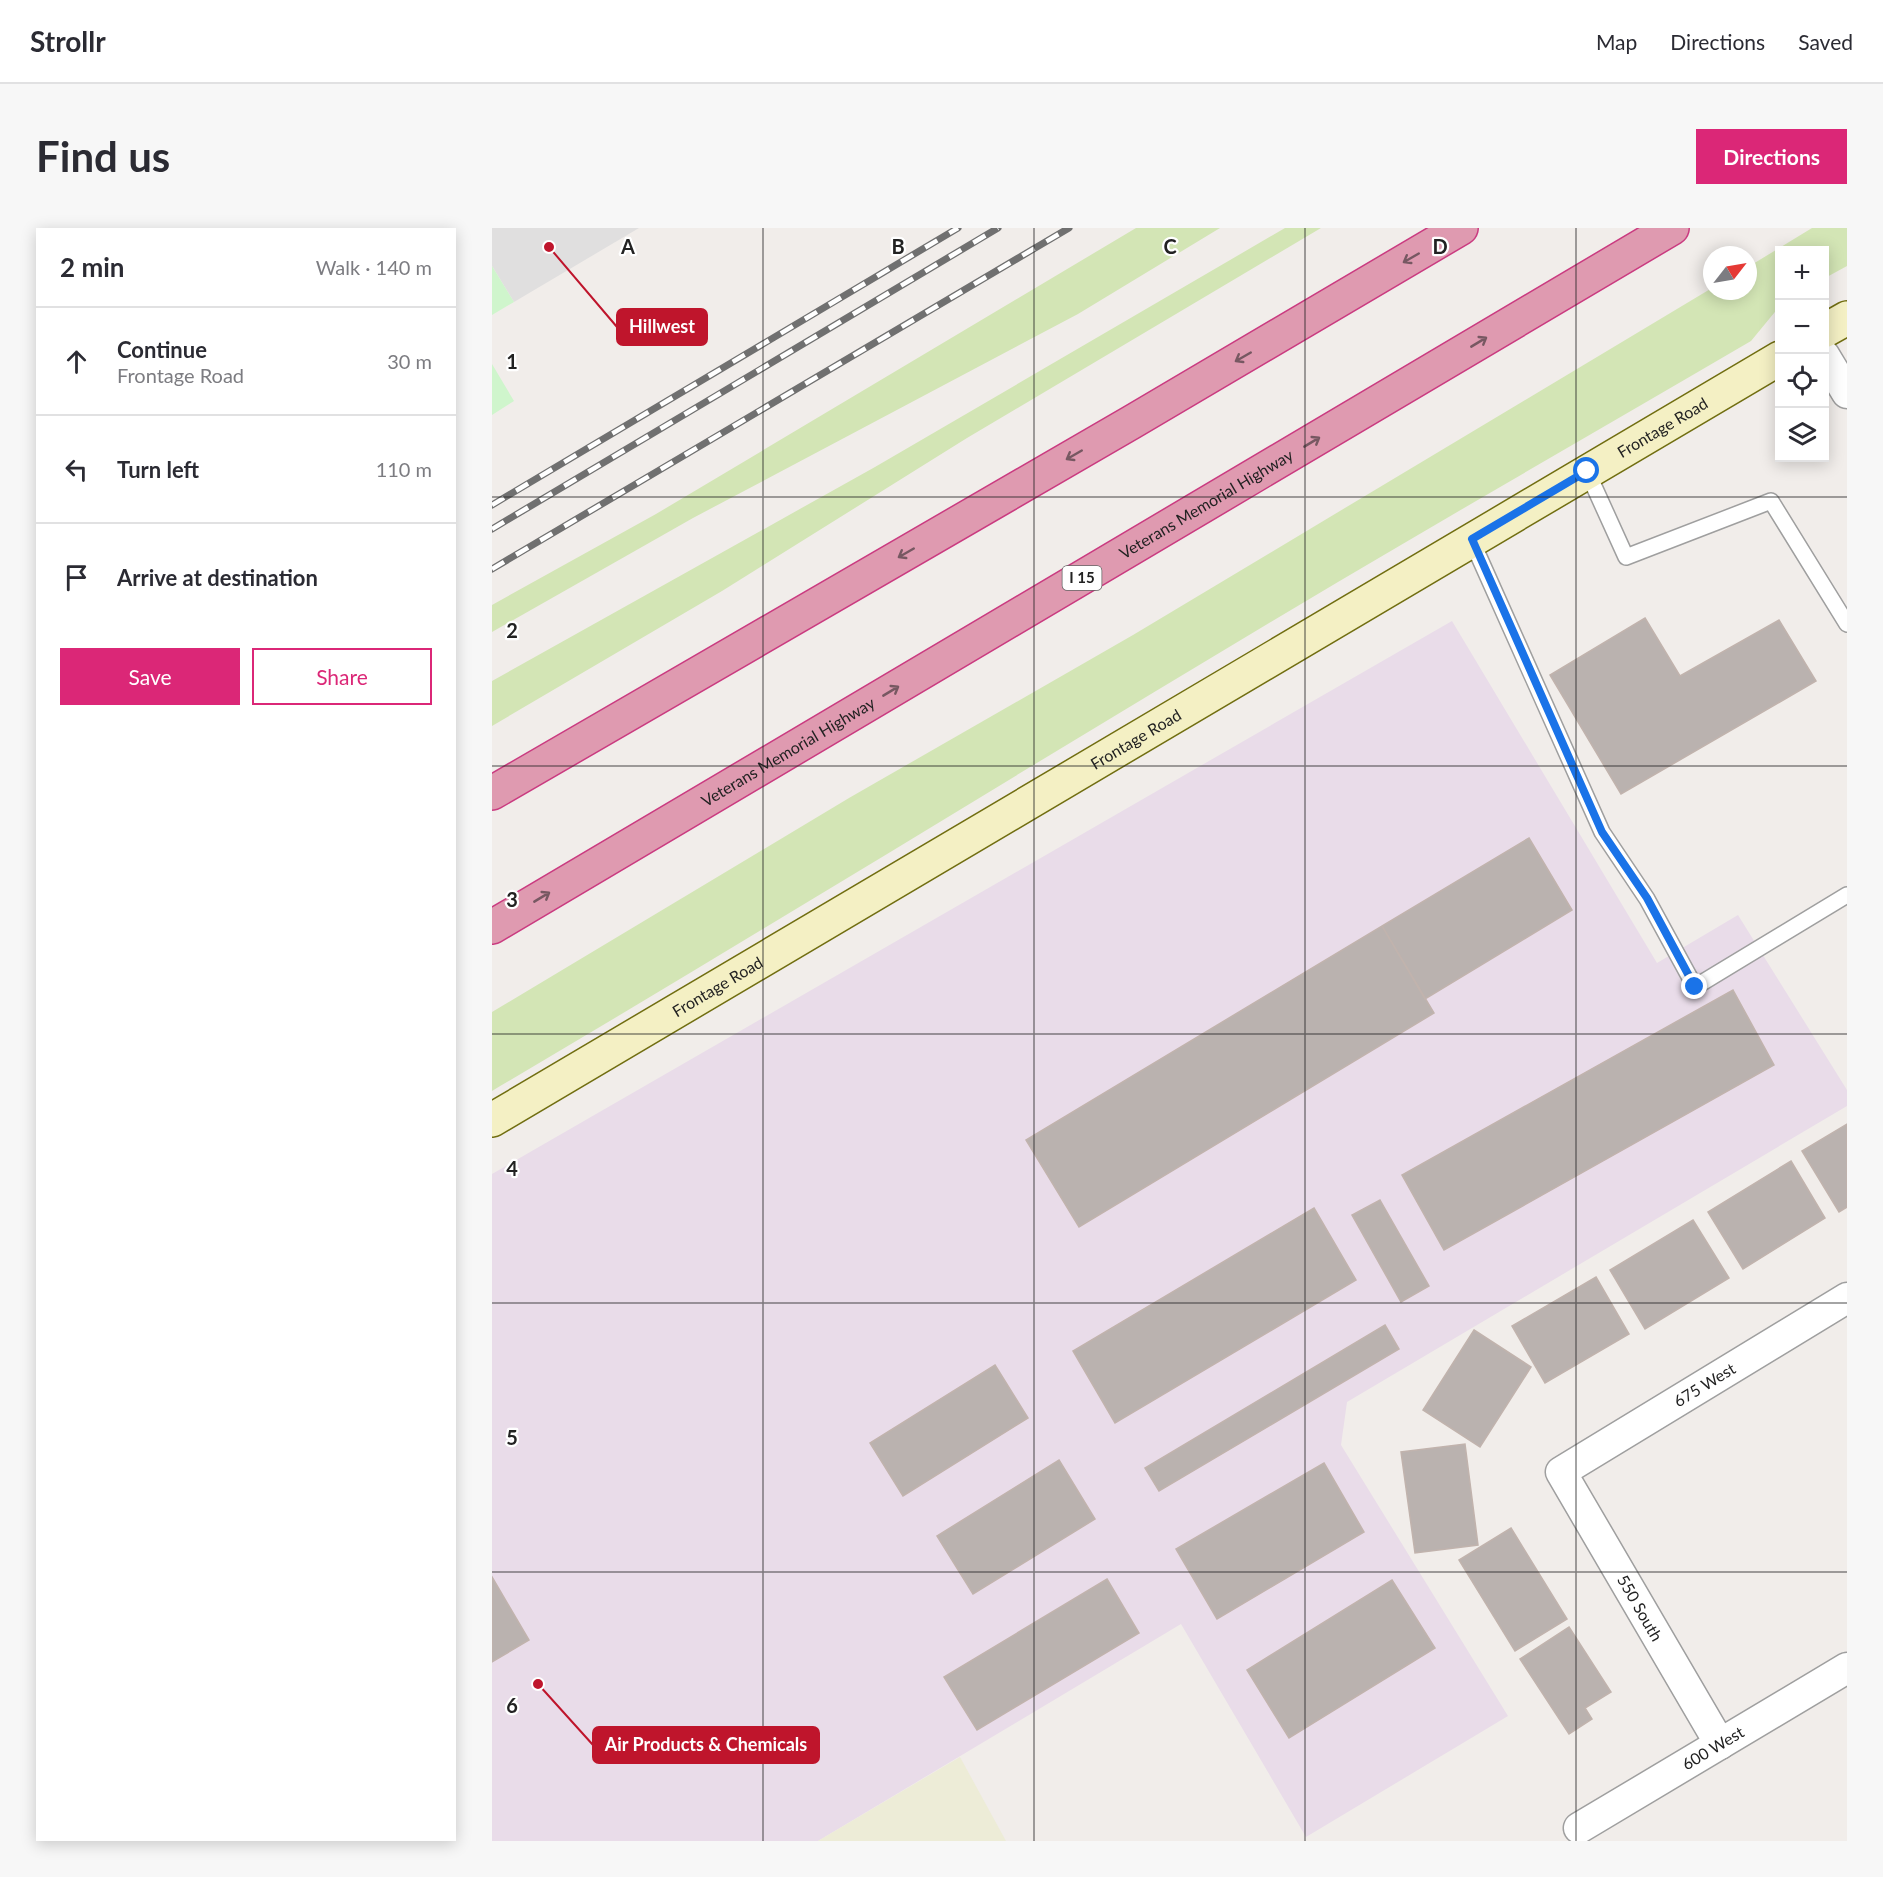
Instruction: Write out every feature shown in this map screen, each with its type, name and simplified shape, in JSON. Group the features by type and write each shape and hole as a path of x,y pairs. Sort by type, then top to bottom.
{"highway":[{"path":"492,793 1132,422 1461,228"},
{"name":"Veterans Memorial Highway","path":"492,927 1672,228"}],"street":[{"path":"1829,328 1847,318"},
{"name":"Frontage Road","path":"492,1120 1775,360"},
{"path":"1829,363 1847,393"},
{"name":"675 West","path":"1561,1472 1847,1298"},
{"name":"550 South","path":"1561,1472 1720,1744"},
{"name":"600 West","path":"1579,1828 1847,1668"}],"lane":[{"path":"1587,471 1626,556 1771,501 1847,624"},
{"path":"1472,539 1602,832 1647,898 1695,987 1847,895"}],"shaded area":[{"path":"492,228 639,228 514,302 492,266"},
{"path":"1452,621 1657,963 1738,915 1847,1090 1847,1106 1347,1402 1341,1445 1508,1716 1306,1837 1181,1624 818,1841 492,1841 492,1174"}],"green space":[{"path":"1136,228 1220,228 1078,314 693,518 492,632 492,605 656,514"},
{"path":"1285,228 1321,228 967,438 722,591 492,726 492,681 875,467"},
{"path":"1812,228 1847,228 1847,266 1829,276 1829,246 1782,246"},
{"path":"1775,251 1775,312 1751,341 1338,582 492,1091 492,1012 849,798 1133,635 1703,293 1703,300 1757,300 1757,262"},
{"path":"492,266 514,302 492,315"},
{"path":"492,364 514,401 492,415"},
{"path":"960,1757 1006,1841 818,1841"}],"building":[{"path":"1645,618 1680,676 1779,620 1816,681 1621,794 1550,675"},
{"path":"1529,838 1572,910 1425,999 1382,926"},
{"path":"1382,926 1434,1013 1079,1227 1026,1140"},
{"path":"1733,990 1774,1065 1444,1250 1402,1175"},
{"path":"1847,1124 1847,1207 1839,1212 1802,1151"},
{"path":"1791,1161 1825,1218 1743,1269 1708,1212"},
{"path":"1380,1200 1429,1286 1401,1302 1352,1215"},
{"path":"1314,1208 1356,1280 1115,1423 1073,1351"},
{"path":"1693,1220 1729,1278 1645,1329 1610,1270"},
{"path":"1596,1277 1629,1334 1545,1383 1512,1326"},
{"path":"1385,1325 1399,1349 1159,1491 1145,1468"},
{"path":"1474,1330 1531,1367 1480,1447 1423,1410"},
{"path":"995,1365 1028,1418 903,1496 870,1443"},
{"path":"1465,1444 1478,1545 1415,1553 1401,1452"},
{"path":"1059,1460 1095,1519 973,1594 937,1536"},
{"path":"1324,1463 1364,1532 1217,1619 1176,1549"},
{"path":"1511,1528 1567,1619 1515,1651 1459,1560"},
{"path":"492,1577 529,1640 492,1662"},
{"path":"1107,1579 1139,1633 977,1730 944,1677"},
{"path":"1392,1580 1435,1648 1289,1738 1247,1670"},
{"path":"1569,1627 1611,1692 1585,1708 1592,1719 1569,1734 1520,1659"}],"railway":[{"path":"492,505 958,228"},
{"path":"492,529 998,228"},
{"path":"492,569 1069,228"}],"place":[{"name":"Hillwest","path":"549,247"},
{"name":"Air Products & Chemicals","path":"538,1684"}],"route":[{"path":"1587,471 1472,539 1602,832 1647,898 1695,987"}]}
